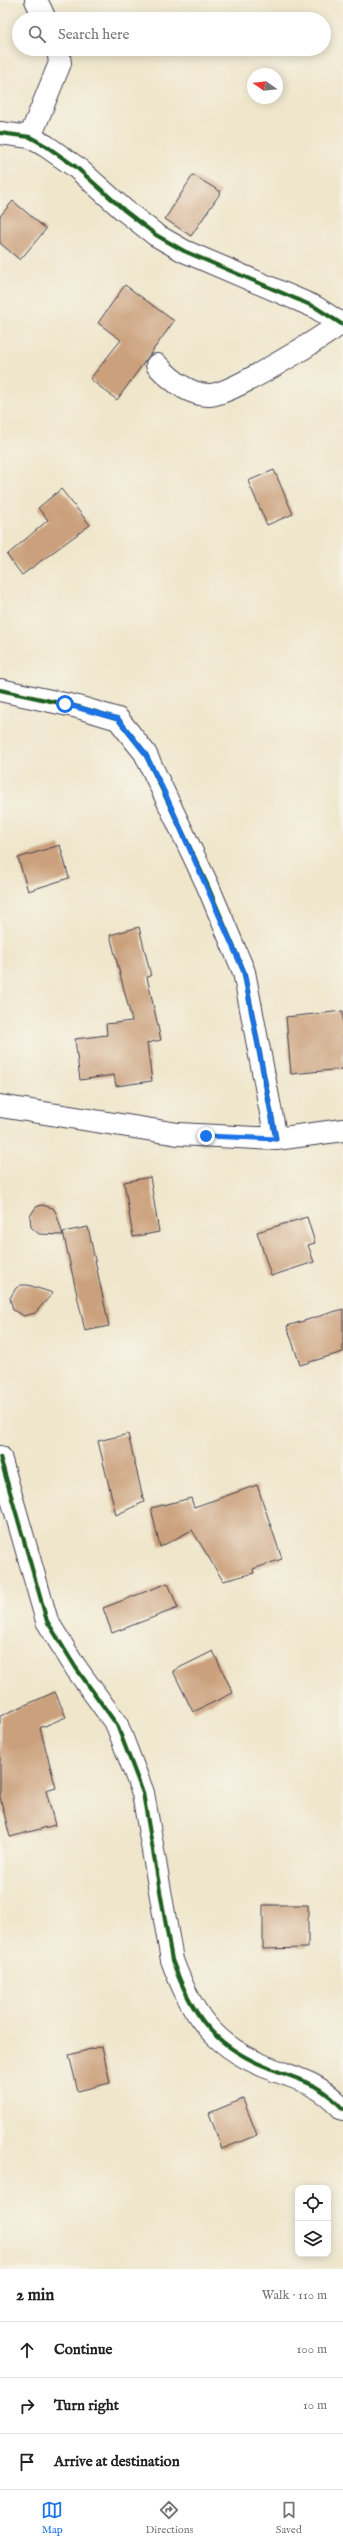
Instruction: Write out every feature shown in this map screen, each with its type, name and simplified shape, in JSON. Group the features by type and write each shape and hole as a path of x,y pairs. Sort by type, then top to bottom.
{"street":[{"path":"36,0 42,12"},
{"path":"30,137 60,63 59,56"},
{"path":"0,133 30,137 46,146 76,167 124,210 156,235 206,262 234,271 315,306 342,325 232,387 210,395 188,390 158,365"},
{"path":"0,690 78,707 118,719 145,753 207,884 244,972 276,1139"},
{"path":"0,1106 178,1134 276,1139 343,1130"},
{"path":"0,1457 47,1621 76,1668 117,1725 143,1793 172,1960 182,1986 203,2024 230,2048 264,2066 321,2088 343,2109"}],"building":[{"path":"193,175 221,192 191,236 165,219"},
{"path":"13,201 46,229 20,260 0,243 0,216"},
{"path":"125,285 174,321 117,400 90,379 121,340 98,323"},
{"path":"274,470 293,514 267,525 248,481"},
{"path":"61,489 90,525 22,575 7,555 48,520 38,508"},
{"path":"60,845 69,878 28,891 18,858"},
{"path":"139,927 151,976 147,977 161,1040 147,1043 152,1081 116,1086 114,1075 80,1080 75,1039 107,1035 106,1024 132,1021 110,935"},
{"path":"343,1011 343,1069 291,1074 286,1017"},
{"path":"150,1177 159,1232 133,1237 124,1182"},
{"path":"42,1205 53,1208 63,1235 39,1234 31,1227 30,1216 36,1207"},
{"path":"307,1217 315,1243 308,1245 314,1262 271,1276 257,1232"},
{"path":"88,1227 109,1326 85,1331 63,1232"},
{"path":"21,1285 28,1285 53,1293 35,1313 24,1316 13,1310 10,1298 16,1288"},
{"path":"343,1309 343,1352 300,1365 287,1326"},
{"path":"128,1434 144,1502 116,1515 98,1441"},
{"path":"257,1485 282,1559 253,1569 254,1573 223,1581 192,1530 160,1547 151,1508 191,1498 194,1507"},
{"path":"168,1583 178,1608 112,1633 103,1608"},
{"path":"213,1651 233,1693 193,1712 173,1671"},
{"path":"55,1692 66,1717 40,1728 56,1788 46,1791 55,1825 10,1837 0,1797 0,1716"},
{"path":"263,1905 308,1905 308,1948 263,1949"},
{"path":"102,2046 110,2083 78,2091 69,2055"},
{"path":"243,2099 257,2135 222,2149 209,2113"}],"cycle path":[{"path":"0,133 30,137 46,146 76,167 124,210 156,235 184,251 315,307 343,325"},
{"path":"0,690 78,707 118,719 145,753 207,884 244,972 276,1139"},
{"path":"0,1457 47,1621 76,1668 117,1725 143,1793 172,1960 179,1979 195,2011 217,2037 230,2047 264,2066 297,2078 316,2087 334,2100 343,2109"}],"route":[{"path":"65,704 118,719 145,753 207,884 244,972 276,1139 206,1136"}]}
